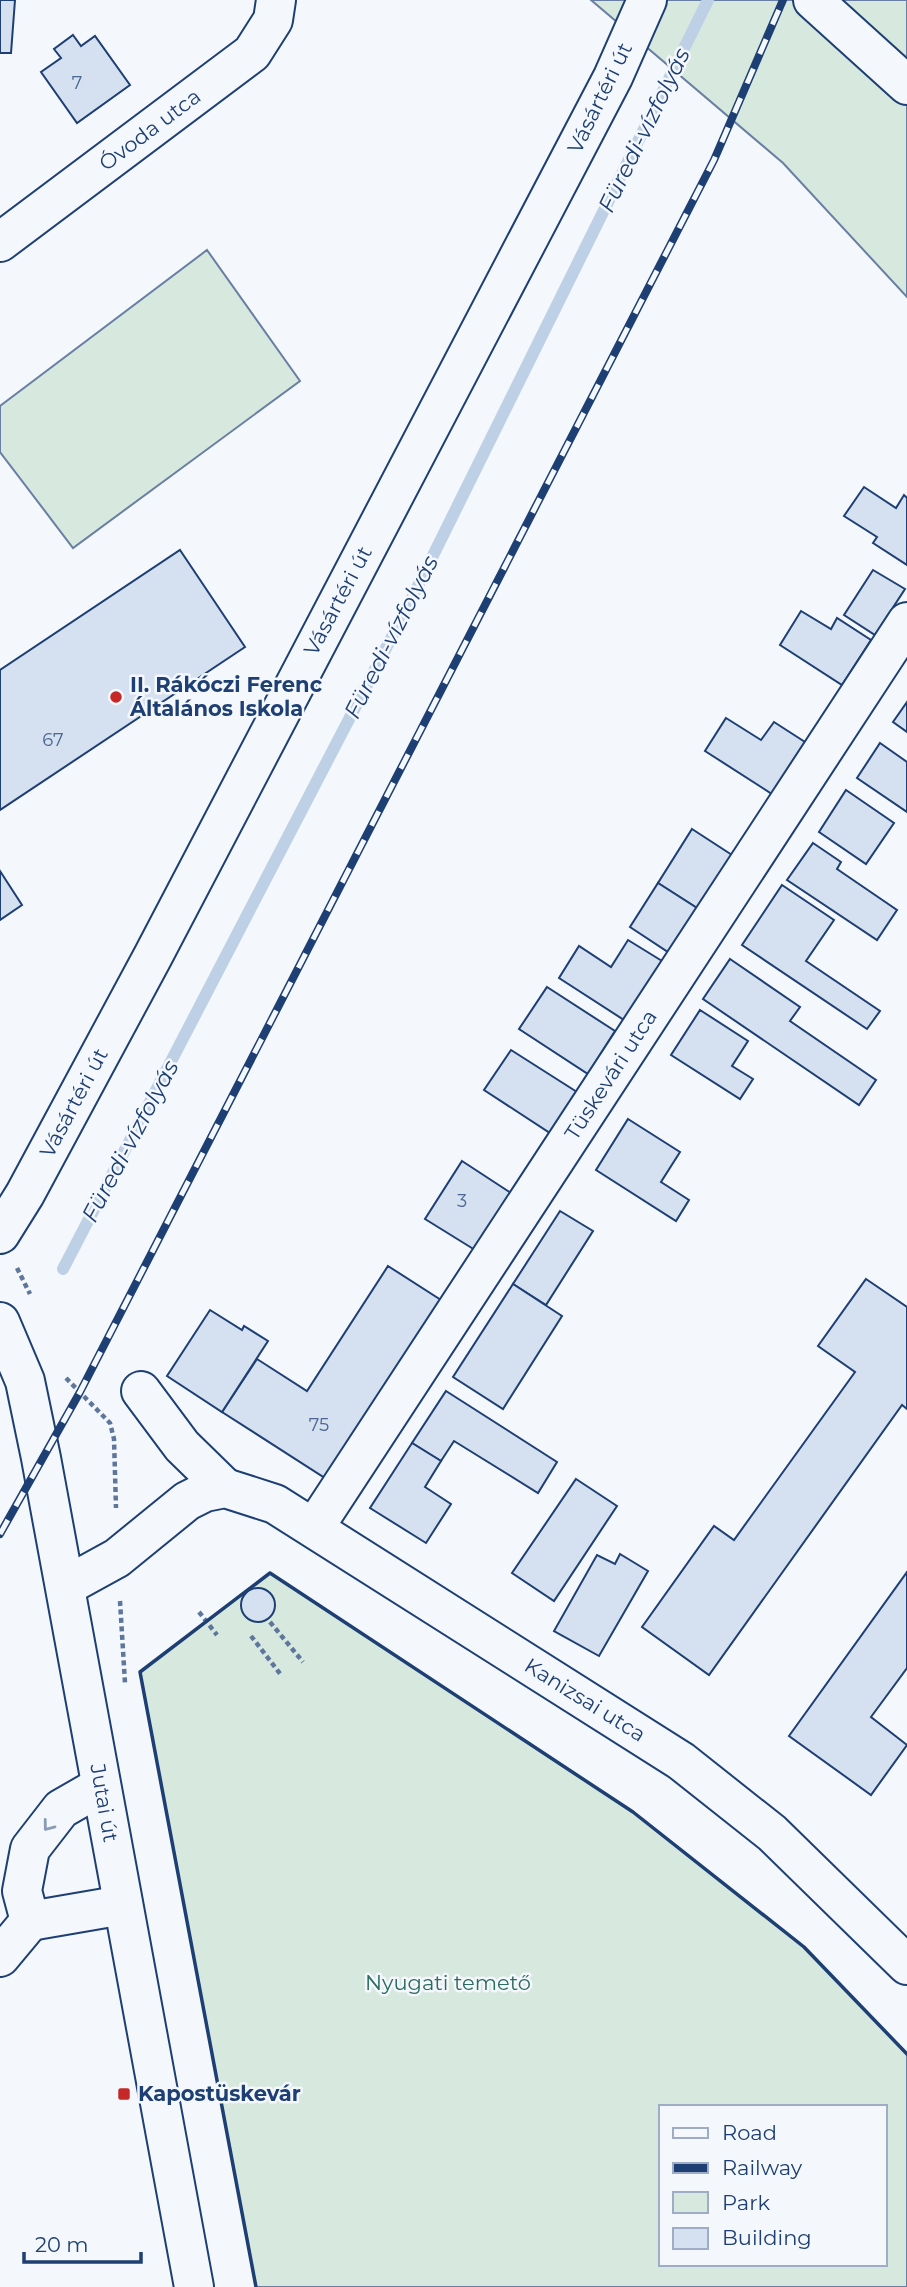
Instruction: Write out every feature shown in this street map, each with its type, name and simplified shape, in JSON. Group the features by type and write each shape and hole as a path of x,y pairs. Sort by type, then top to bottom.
{"street":[{"name":"Óvoda utca","path":"0,242 252,54 273,20 276,0"},
{"name":"Vásártéri út","path":"0,1234 26,1194 153,956 612,77 647,0"},
{"path":"813,0 907,85"},
{"name":"Tüskevári utca","path":"314,1528 907,622"},
{"name":"Jutai út","path":"0,1322 25,1381 194,2287"},
{"name":"Kanizsai utca","path":"141,1391 182,1446 225,1488 275,1504 681,1761 772,1833 907,1965"},
{"path":"65,1586 117,1558 187,1501 205,1492 225,1488"},
{"path":"30,1921 22,1891 30,1849 61,1809 101,1786"},
{"path":"0,1957 30,1921 123,1905"}],"path":[{"path":"199,1612 217,1635"},
{"path":"271,1622 303,1662"},
{"path":"251,1636 281,1675"}],"green space":[{"path":"591,0 907,0 907,297 783,163"},
{"path":"207,250 300,381 73,548 0,452 0,406"},
{"name":"Nyugati temető","path":"270,1573 633,1812 804,1947 907,2054 907,2287 256,2287 140,1672"}],"building":[{"path":"0,0 15,0 11,53 0,53"},
{"path":"73,35 81,46 95,36 130,85 77,123 41,72 61,58 54,49"},
{"path":"864,487 896,508 904,495 907,498 907,565 873,543 877,537 844,516"},
{"path":"180,550 245,647 0,810 0,670"},
{"path":"873,570 905,589 875,635 844,615"},
{"path":"801,611 831,629 837,618 871,640 842,685 780,645"},
{"path":"907,702 907,732 893,722"},
{"path":"726,718 761,740 774,722 805,742 772,794 705,751"},
{"path":"880,743 907,762 907,812 857,778"},
{"path":"846,790 894,823 866,864 819,832"},
{"path":"692,829 732,855 697,908 658,883"},
{"path":"813,843 841,862 837,869 897,910 877,940 787,880"},
{"path":"0,871 22,905 0,920"},
{"path":"658,883 697,908 668,952 630,927"},
{"path":"782,885 834,920 806,961 880,1011 867,1029 742,945"},
{"path":"628,940 662,961 624,1020 559,978 579,946 611,967"},
{"path":"730,959 800,1007 790,1021 876,1080 859,1105 703,999"},
{"path":"547,987 615,1031 588,1074 519,1029"},
{"path":"700,1010 748,1041 732,1066 753,1079 740,1099 671,1055"},
{"path":"511,1050 577,1092 550,1133 484,1090"},
{"path":"628,1119 680,1152 661,1182 689,1200 676,1221 596,1170"},
{"path":"462,1161 511,1193 475,1250 425,1219"},
{"path":"560,1211 593,1231 546,1305 513,1284"},
{"path":"388,1266 441,1300 325,1478 222,1412 257,1359 307,1391"},
{"path":"866,1279 907,1307 907,1409 902,1405 709,1675 642,1627 714,1526 734,1540 855,1372 818,1346"},
{"path":"513,1284 562,1316 503,1409 453,1377"},
{"path":"210,1310 242,1330 244,1326 268,1341 222,1412 167,1376"},
{"path":"446,1391 557,1462 538,1493 454,1441 441,1461 412,1443"},
{"path":"412,1443 441,1461 425,1487 451,1504 426,1543 370,1508"},
{"path":"576,1479 617,1506 554,1601 512,1573"},
{"path":"620,1554 648,1571 599,1656 554,1631 597,1555 615,1564"},
{"path":"907,1572 907,1668 871,1717 907,1745 871,1795 789,1736"},
{"path":"258,1588 270,1593 275,1605 270,1617 258,1622 246,1617 241,1605 246,1593"}],"waterway":[{"name":"Füredi-vízfolyás","path":"63,1269 410,602 708,0"}],"railway":[{"path":"0,1534 80,1392 714,160 783,0"}],"wall":[{"path":"256,2287 140,1672 270,1573 633,1812 804,1947 907,2054"}],"place":[{"name":"II. Rákóczi Ferenc Általános Iskola","path":"116,697"},
{"name":"Kapostüskevár","path":"124,2094"}]}
